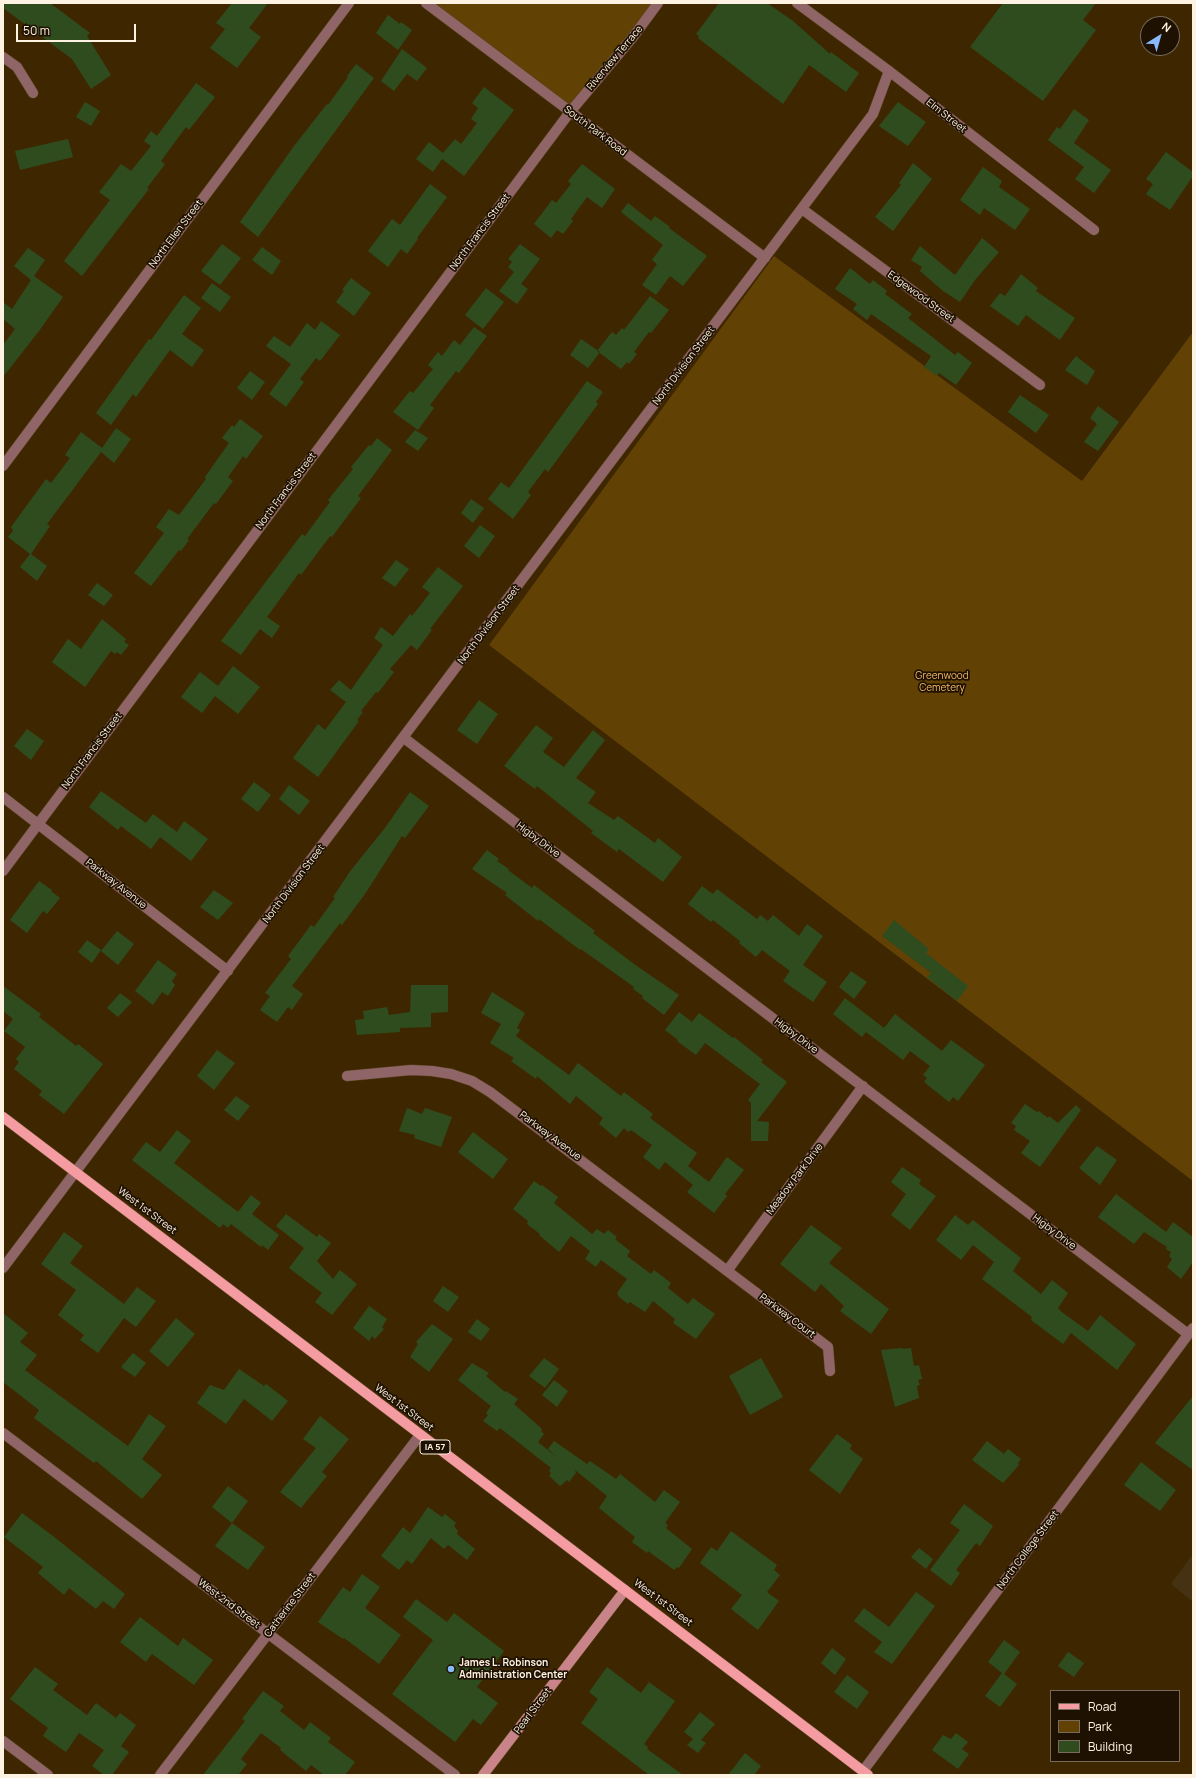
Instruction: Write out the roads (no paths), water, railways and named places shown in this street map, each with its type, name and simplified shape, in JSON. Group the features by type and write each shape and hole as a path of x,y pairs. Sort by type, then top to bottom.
{"main road":[{"name":"West 1st Street","path":"3,1117 865,1773"}],"street":[{"name":"North Ellen Street","path":"3,466 349,3"},
{"name":"South Park Road","path":"426,3 765,258"},
{"name":"Riverview Terrace","path":"570,112 634,37 658,3"},
{"name":"Elm Street","path":"797,3 889,71 1094,230"},
{"path":"3,57 17,67 33,93"},
{"name":"North Division Street","path":"3,1268 77,1172 873,114 889,71"},
{"name":"North Francis Street","path":"3,871 570,112"},
{"name":"Edgewood Street","path":"802,209 1040,385"},
{"name":"Higby Drive","path":"404,738 863,1086 1191,1331"},
{"name":"Parkway Avenue","path":"3,797 228,971"},
{"name":"Parkway Avenue","path":"347,1076 411,1070 451,1074 472,1081 490,1092 727,1271"},
{"name":"Meadow Park Drive","path":"727,1271 863,1086"},
{"name":"Parkway Court","path":"727,1271 828,1347 830,1371"},
{"name":"North College Street","path":"865,1773 1191,1331"},
{"name":"West 2nd Street","path":"3,1432 455,1775"},
{"name":"Catherine Street","path":"160,1775 420,1435"},
{"name":"Pearl Street","path":"484,1775 625,1590"},
{"path":"3,1741 48,1775"}],"place":[{"name":"James L. Robinson Administration Center","path":"451,1669"}],"park label":[{"name":"Greenwood Cemetery","path":"942,682"}]}
